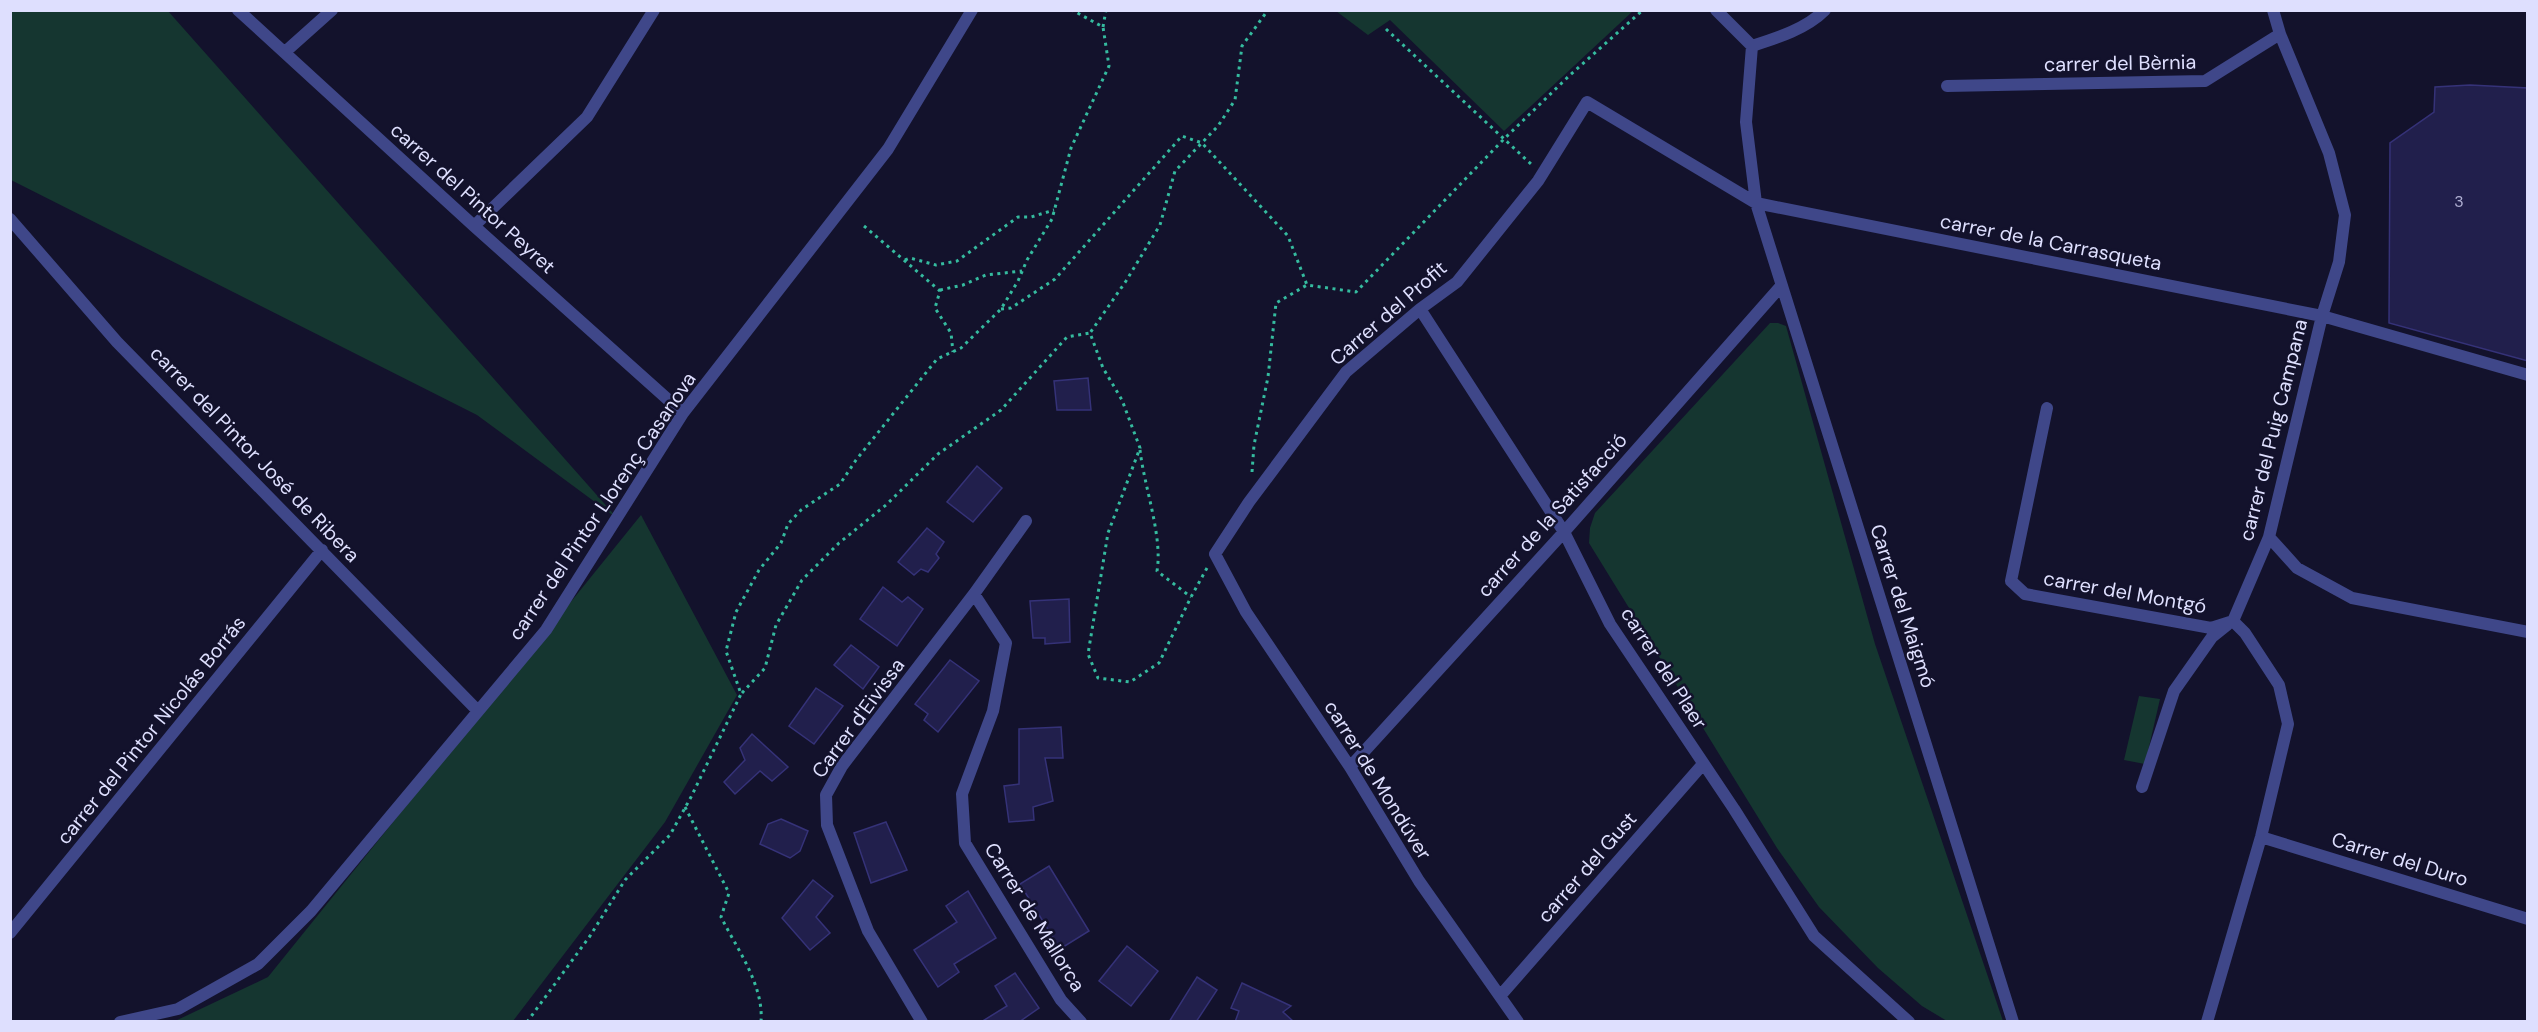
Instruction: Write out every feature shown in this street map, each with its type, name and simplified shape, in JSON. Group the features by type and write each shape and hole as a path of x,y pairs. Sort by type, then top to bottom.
{"street":[{"name":"carrer del Pintor Peyret","path":"238,10 474,226 684,413"},
{"path":"285,52 332,10"},
{"path":"474,226 587,117 654,10"},
{"name":"carrer del Pintor Llorenç Casanova","path":"120,1022 178,1009 258,964 310,911 546,630 684,413 888,149 972,10"},
{"path":"1716,10 1752,46 1780,37 1819,17 1826,10"},
{"name":"carrer del Puig Campana","path":"2233,621 2269,537 2322,316 2339,262 2345,215 2329,153 2280,34 2273,10"},
{"name":"carrer del Bèrnia","path":"1947,86 2205,81 2280,34"},
{"name":"Carrer del Maigmó","path":"1752,46 1746,122 1755,203 2013,1022"},
{"name":"carrer de la Carrasqueta","path":"1587,102 1755,203 2322,316 2528,375"},
{"name":"Carrer del Profit","path":"1215,554 1249,502 1346,372 1420,309 1457,282 1542,174 1587,102"},
{"name":"carrer del Pintor José de Ribera","path":"10,219 117,342 478,711"},
{"name":"carrer de la Satisfacció","path":"1350,767 1564,532 1781,286"},
{"name":"carrer del Plaer","path":"1420,309 1564,532 1610,624 1814,936 1909,1022"},
{"name":"carrer del Montgó","path":"2047,408 2011,581 2025,594 2211,628 2233,621"},
{"name":"Carrer d'Eivissa","path":"922,1022 868,931 827,825 826,795 842,766 974,594 1026,521"},
{"path":"2269,537 2297,568 2352,598 2528,632"},
{"name":"carrer del Pintor Nicolás Borrás","path":"10,933 322,550"},
{"name":"carrer de Mondúver","path":"1215,554 1246,612 1350,767 1419,881 1518,1022"},
{"name":"Carrer de Mallorca","path":"974,594 1006,643 993,711 962,794 965,843 1061,1000 1081,1022"},
{"path":"2142,787 2174,691 2212,637 2233,621 2245,633 2279,685 2288,724 2261,837 2207,1022"},
{"name":"carrer del Gust","path":"1500,996 1703,764"},
{"name":"Carrer del Duro","path":"2261,837 2528,919"}],"path":[{"path":"1072,10 1103,27"},
{"path":"741,694 726,651 736,612 759,570 781,543 788,524 801,510 840,484 856,460 937,359 961,348 1001,309 1052,219 1071,148 1109,66 1103,27 1106,10"},
{"path":"527,1022 590,936 625,880 670,835 741,694 765,668 776,625 802,580 838,543 886,505 938,454 1001,410 1067,338 1090,333 1126,281 1160,225 1175,171 1218,126 1235,100 1242,46 1268,10"},
{"path":"1249,502 1254,445 1268,377 1276,303 1307,285 1356,292 1504,139 1570,75 1643,10"},
{"path":"1386,29 1542,174"},
{"path":"1001,309 1011,308 1055,279 1182,136 1202,143 1288,236 1307,285"},
{"path":"905,260 910,258 936,264 957,261 1018,217 1031,217 1054,210"},
{"path":"864,226 940,291"},
{"path":"940,291 963,285 986,275 1022,271"},
{"path":"940,291 935,308 951,333 953,352"},
{"path":"1090,333 1104,368 1122,400 1140,448 1143,476 1160,555 1157,571 1191,597"},
{"path":"1140,448 1108,533 1088,654 1098,678 1130,682 1160,663 1191,597 1215,554"},
{"path":"686,807 729,893 721,917 754,981 762,1011 761,1022"}],"green space":[{"path":"1633,10 1504,131 1390,20 1368,35 1336,11"},
{"path":"10,11 168,11 618,519 477,415 11,180"},
{"path":"1770,323 1786,326 1875,644 2003,1021 1947,1021 1922,1006 1878,968 1819,907 1777,848 1589,543 1590,528 1595,513"},
{"path":"641,515 737,695 665,822 513,1021 173,1022 268,977"},
{"path":"2139,696 2160,699 2145,764 2124,760"}],"building":[{"path":"2470,85 2528,88 2528,361 2389,323 2390,143 2434,112 2435,87"},
{"path":"1088,378 1091,410 1057,410 1054,381"},
{"path":"977,466 1002,488 973,522 947,502"},
{"path":"927,528 944,542 936,554 939,558 928,572 921,569 914,575 898,562"},
{"path":"883,587 902,602 908,597 923,609 897,646 860,619"},
{"path":"1069,599 1070,642 1045,644 1045,638 1033,638 1030,601"},
{"path":"851,645 879,667 863,689 834,665"},
{"path":"950,660 979,681 938,732 924,720 928,714 915,704"},
{"path":"816,688 843,706 814,744 789,726"},
{"path":"1061,727 1063,758 1045,758 1053,801 1033,807 1034,820 1009,822 1004,786 1019,784 1019,729"},
{"path":"752,734 788,767 772,781 760,771 735,794 724,782 745,760 740,748"},
{"path":"781,819 808,831 800,851 790,858 760,844 768,824"},
{"path":"886,822 907,870 871,883 854,833"},
{"path":"1049,866 1089,931 1060,949 1020,884"},
{"path":"813,880 833,896 816,917 830,933 810,950 782,918"},
{"path":"968,891 996,938 954,964 959,972 938,987 914,950 957,922 946,906"},
{"path":"1127,946 1158,971 1131,1006 1099,981"},
{"path":"1015,973 1039,1008 1019,1022 981,1022 1007,1006 995,986"},
{"path":"1197,977 1217,990 1196,1022 1169,1022"},
{"path":"1242,983 1291,1006 1283,1012 1294,1022 1235,1022 1239,1011 1231,1008"}]}
